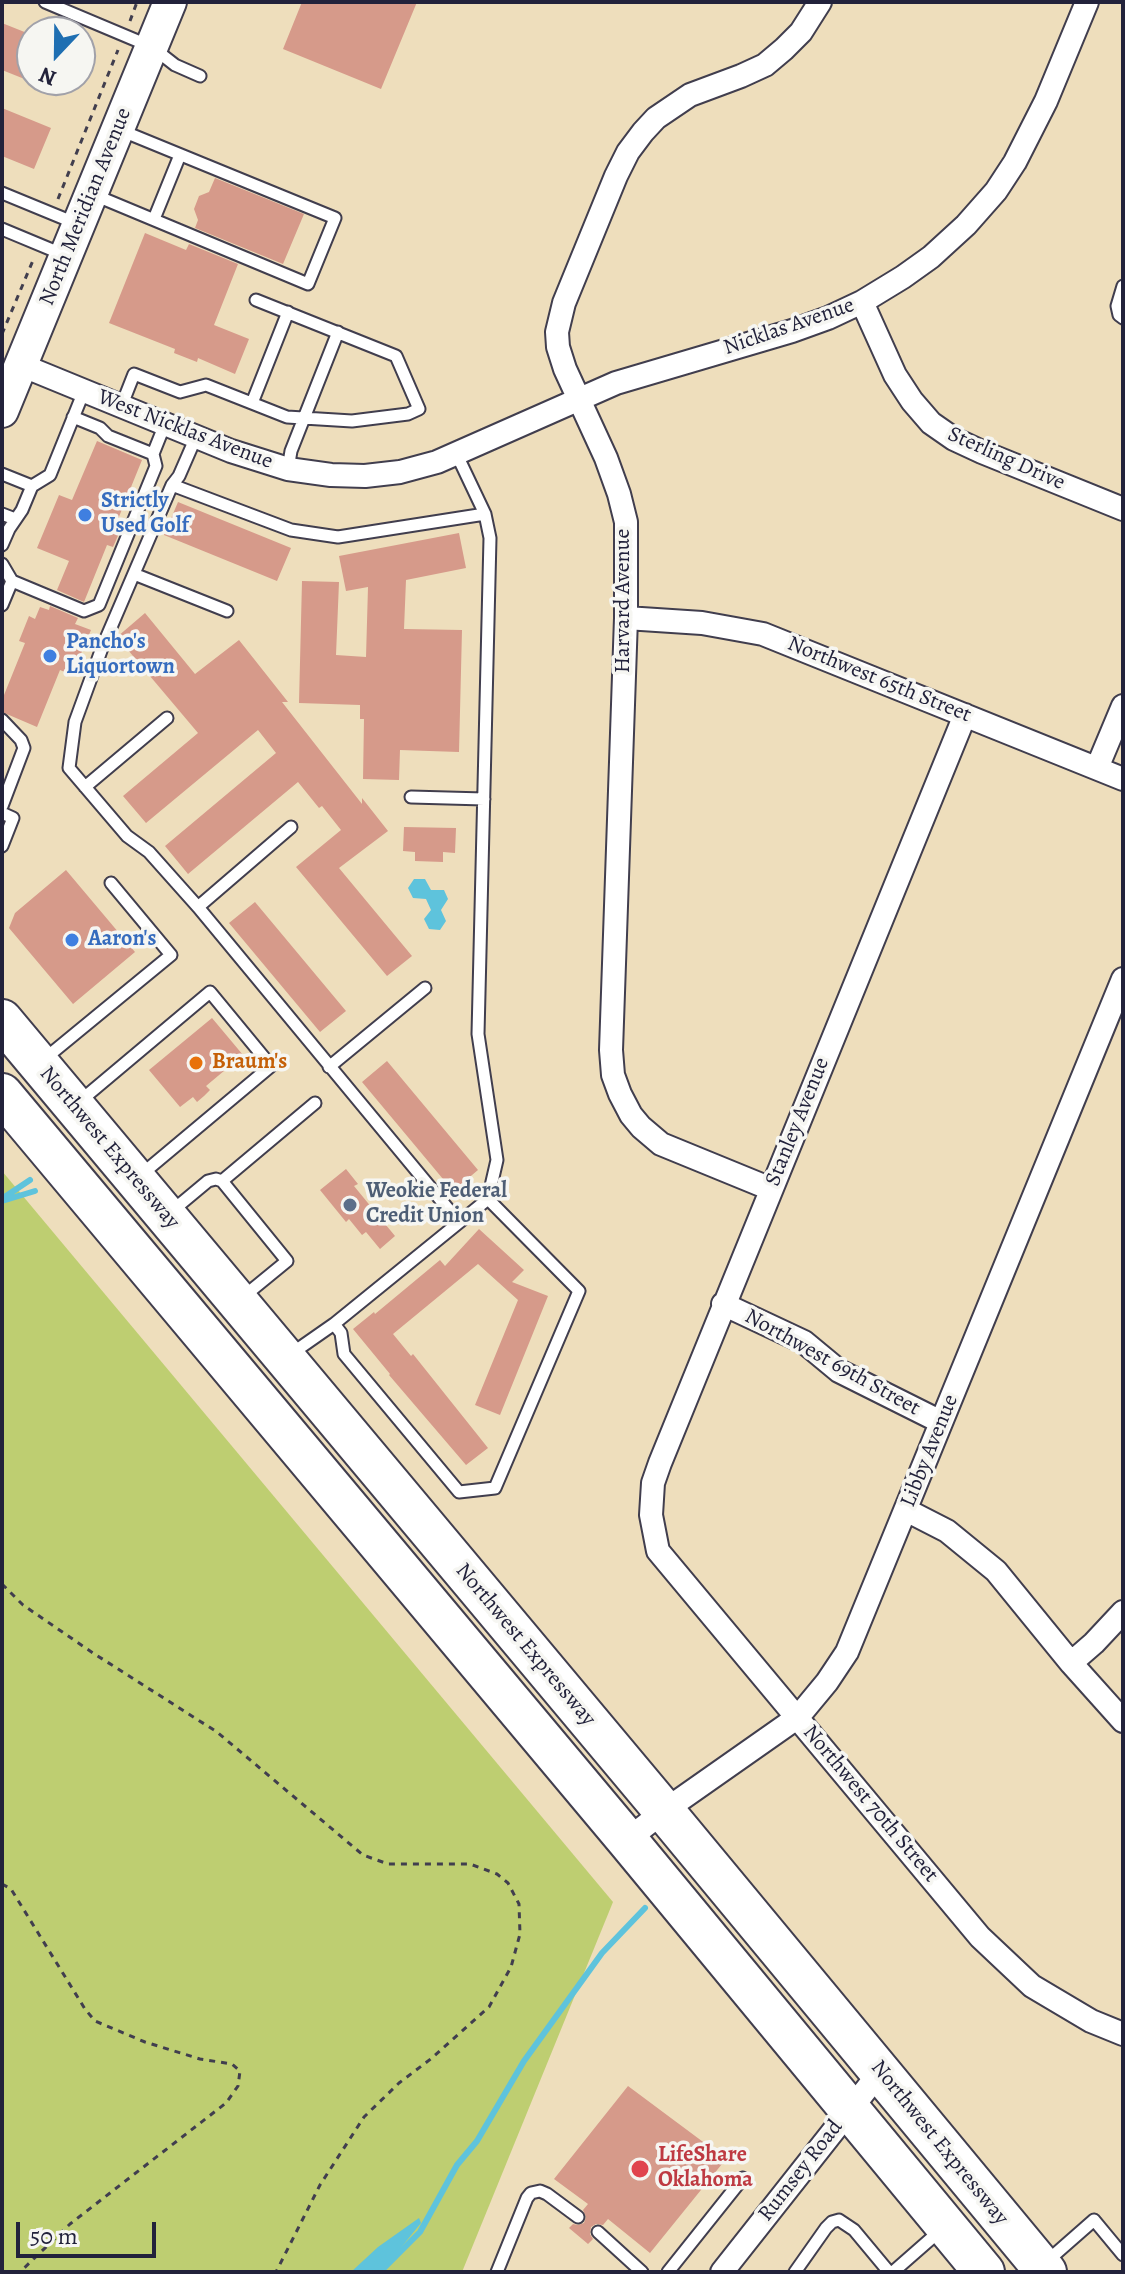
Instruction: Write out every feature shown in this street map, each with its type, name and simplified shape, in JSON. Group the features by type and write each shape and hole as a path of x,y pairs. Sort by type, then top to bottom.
{"highway":[{"name":"Northwest Expressway","path":"2,1020 1043,2269"},
{"path":"2,1094 984,2272"},
{"path":"248,1388 284,1359"}],"main road":[{"name":"North Meridian Avenue","path":"3,408 170,2"}],"street":[{"name":"Harvard Avenue","path":"771,1189 661,1144 631,1115 613,1075 611,1050 626,618 626,522 606,458 565,369 557,332 559,318 616,176 643,132 656,118 690,95 765,65 801,32 820,2"},
{"name":"Nicklas Avenue","path":"579,400 657,369 792,331 862,302 931,257 966,225 996,191 1015,162 1041,111 1087,2"},
{"name":"Sterling Drive","path":"862,302 895,375 931,423 954,439 1123,509"},
{"name":"West Nicklas Avenue","path":"21,365 250,458 288,469 331,475 381,474 418,468 457,455 579,400"},
{"name":"Northwest 65th Street","path":"626,618 702,623 763,634 1123,779"},
{"path":"1097,768 1123,706"},
{"name":"Stanley Avenue","path":"655,1534 651,1515 653,1483 723,1304 965,715"},
{"name":"Libby Avenue","path":"627,1840 798,1717 847,1652 1123,979"},
{"name":"Northwest 69th Street","path":"723,1304 804,1342 839,1371 941,1422"},
{"path":"906,1510 947,1531 996,1571 1123,1721"},
{"name":"Northwest 70th Street","path":"655,1534 658,1551 980,1937 1032,1986 1091,2021 1123,2034"},
{"path":"1071,1663 1123,1612"},
{"name":"Rumsey Road","path":"722,2272 880,2072"}],"lane":[{"path":"45,2 152,47 175,65 200,76"},
{"path":"91,194 308,284 335,218 118,129"},
{"path":"154,219 180,155"},
{"path":"2,193 79,224"},
{"path":"2,229 66,256"},
{"path":"1123,286 1117,306 1123,318"},
{"path":"121,407 134,374 180,392 206,385 287,417 303,419 352,421 408,414 419,409 396,356 256,300"},
{"path":"252,403 288,312"},
{"path":"288,469 291,451 338,332"},
{"path":"2,545 32,486 50,475 84,391"},
{"path":"73,417 100,428 108,436 153,454"},
{"path":"2,564 12,581 84,611 99,605 156,466 153,454 165,424"},
{"path":"196,437 102,648 75,722 69,768 127,836 149,852 198,907 459,1222"},
{"path":"284,1359 334,1324 488,1199 497,1160 478,1034 490,538 485,514 457,455"},
{"path":"2,474 32,486"},
{"path":"176,481 291,530 338,537 485,514"},
{"path":"2,514 15,519"},
{"path":"134,574 227,611"},
{"path":"2,605 12,581"},
{"path":"85,787 167,718"},
{"path":"2,720 21,740 24,748 2,806"},
{"path":"411,797 484,799"},
{"path":"2,813 13,818 2,846"},
{"path":"198,907 291,827"},
{"path":"39,1064 171,955 111,883"},
{"path":"329,1067 425,988"},
{"path":"74,1106 210,992 271,1066 135,1180"},
{"path":"222,1181 315,1103"},
{"path":"166,1216 208,1181 222,1181 287,1261 237,1302"},
{"path":"334,1324 341,1333 344,1354 459,1492 495,1488 579,1291 488,1199"},
{"path":"668,2272 743,2178"},
{"path":"497,2272 531,2193 540,2191 547,2194 578,2217"},
{"path":"795,2272 832,2222 839,2220 854,2230 891,2272 946,2226"},
{"path":"1043,2269 1094,2220 1123,2255"},
{"path":"598,2232 642,2272"}],"path":[{"path":"57,200 118,49"},
{"path":"2,334 34,256"},
{"path":"2,1584 23,1605 217,1732 363,1855 388,1864 470,1864 497,1874 508,1883 519,1904 520,1934 511,1967 489,2007 399,2083 364,2117 320,2185 276,2272"},
{"path":"2,1884 11,1889 95,2021 145,2042 200,2059 232,2064 240,2071 238,2086 226,2103 70,2224 20,2272"}],"green space":[{"path":"2,1171 613,1902 462,2272 2,2272"}],"water":[{"path":"414,879 425,879 431,890 444,890 448,899 441,910 446,921 440,930 429,929 424,919 431,910 426,899 413,898 408,888"},
{"path":"419,2218 421,2223 381,2272 351,2272 378,2247"}],"building":[{"path":"302,2 417,2 381,89 283,49"},
{"path":"2,23 16,29 16,76 2,70"},
{"path":"2,108 51,128 34,169 2,156"},
{"path":"215,178 304,214 283,264 195,228 198,220 194,209 199,196 209,192"},
{"path":"145,233 186,250 189,244 238,264 214,325 249,339 235,374 198,358 197,362 174,353 175,349 109,323"},
{"name":"Strictly Used Golf","path":"97,441 142,460 114,529 120,531 113,547 107,545 84,602 57,590 69,561 37,548 59,495 72,500"},
{"path":"178,502 291,548 277,581 164,535"},
{"path":"459,533 466,568 406,580 404,629 462,630 459,752 400,750 399,780 363,779 364,719 360,719 360,705 299,703 302,581 339,582 336,655 366,657 368,587 346,591 339,556"},
{"name":"Pancho's Liquortown","path":"50,606 78,618 75,624 91,630 72,675 60,670 37,727 2,712 2,700 25,643 19,641 29,616 35,619 40,607 49,610"},
{"path":"145,613 195,674 239,640 288,702 282,702 362,804 362,798 388,831 339,868 412,956 387,976 296,867 341,830 298,782 188,874 165,846 276,753 258,730 146,823 123,796 198,733 117,637"},
{"path":"404,827 456,828 455,853 443,852 443,862 415,861 415,852 403,851"},
{"name":"Aaron's","path":"66,870 135,952 73,1004 9,928 15,913"},
{"path":"255,902 346,1011 320,1032 229,923"},
{"name":"Braum's","path":"212,1018 243,1055 206,1086 210,1090 197,1102 193,1097 180,1107 149,1070"},
{"path":"387,1061 478,1170 453,1191 362,1082"},
{"name":"Weokie Federal Credit Union","path":"346,1169 358,1184 354,1186 395,1236 380,1249 366,1232 362,1235 349,1219 346,1222 320,1190"},
{"path":"479,1229 524,1270 512,1282 548,1296 500,1415 475,1405 518,1300 478,1264 393,1334 411,1356 413,1354 488,1448 466,1465 353,1329 440,1260 445,1266"},
{"name":"LifeShare Oklahoma","path":"628,2086 726,2159 650,2253 608,2219 603,2225 591,2227 593,2239 588,2244 569,2228 573,2224 584,2223 586,2217 583,2210 588,2204 554,2179"}],"waterway":[{"path":"3,1198 30,1180"},
{"path":"2,1201 35,1191"},
{"path":"380,2272 420,2232 457,2165 477,2141 524,2061 602,1953 645,1908"}],"place":[{"name":"Strictly Used Golf","path":"85,515"},
{"name":"Pancho's Liquortown","path":"50,656"},
{"name":"Aaron's","path":"72,940"},
{"name":"Braum's","path":"196,1063"},
{"name":"Weokie Federal Credit Union","path":"350,1205"},
{"name":"LifeShare Oklahoma","path":"640,2169"}]}
